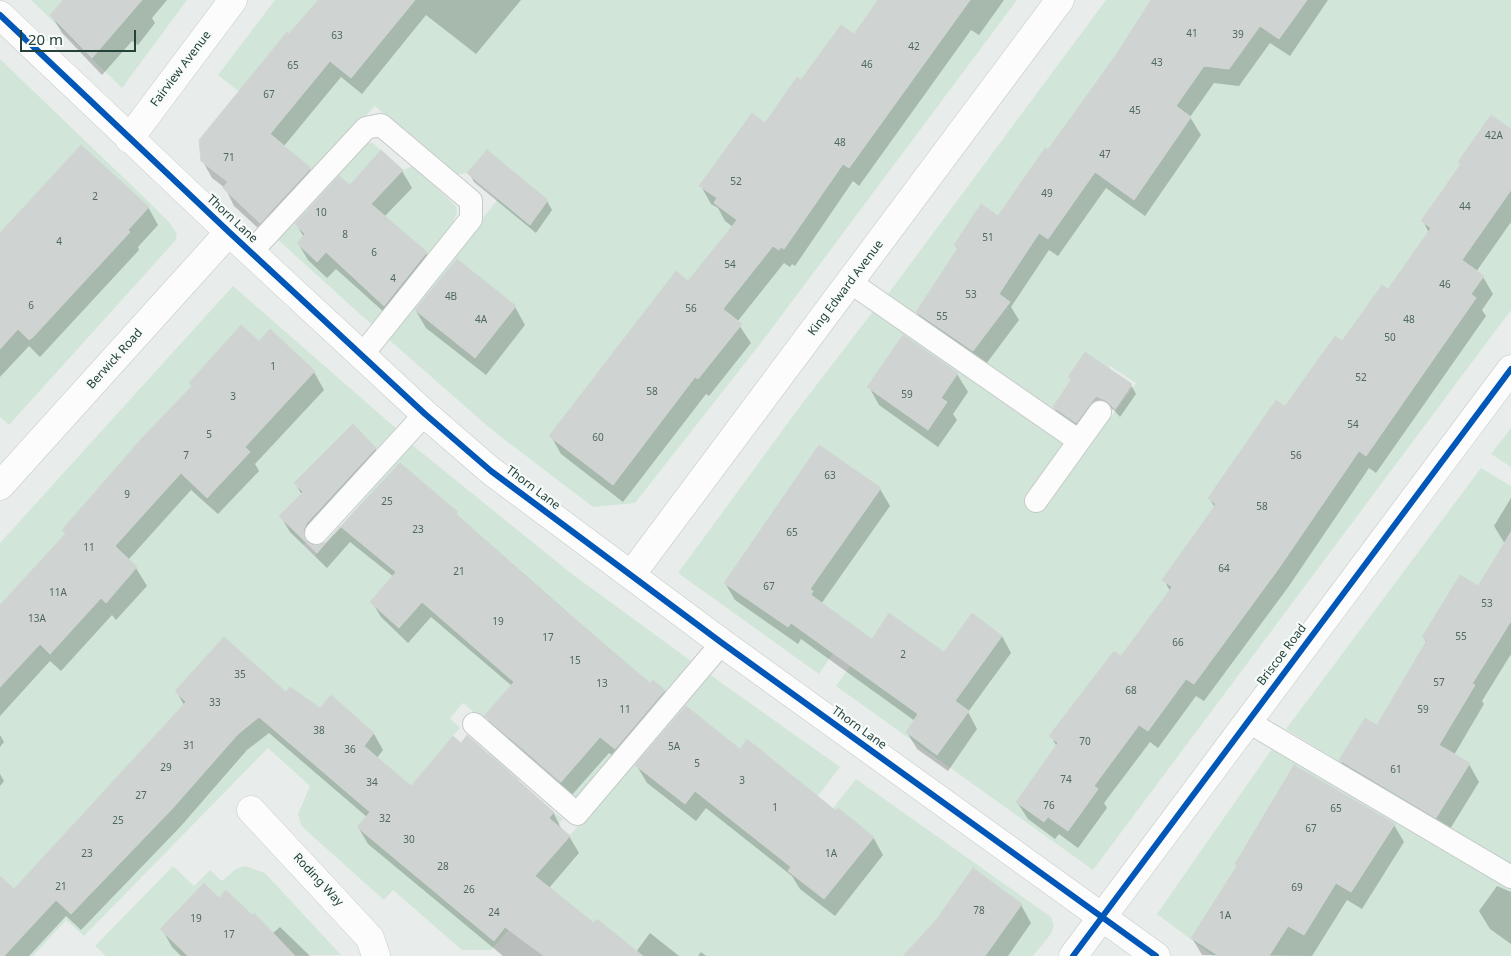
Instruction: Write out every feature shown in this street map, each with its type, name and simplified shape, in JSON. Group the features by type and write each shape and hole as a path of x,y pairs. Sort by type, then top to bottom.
{"street":[{"name":"Fairview Avenue","path":"129,138 233,0"},
{"name":"King Edward Avenue","path":"631,575 1060,0"},
{"name":"Thorn Lane","path":"0,15 229,232 425,414 491,471 722,643 1156,956"},
{"name":"Berwick Road","path":"0,486 229,232"},
{"name":"Briscoe Road","path":"1073,956 1511,368"},
{"name":"Roding Way","path":"251,810 370,938 376,956"}],"lane":[{"path":"251,252 366,128 381,125 471,201 471,219 362,355"},
{"path":"850,282 1079,441"},
{"path":"1036,501 1100,412"},
{"path":"316,533 425,414"},
{"path":"474,724 577,814 722,643"},
{"path":"1247,722 1511,877"}],"green space":[{"path":"31,0 187,0 122,88"},
{"path":"275,0 1017,0 764,339 635,503 593,507 492,430 387,338 498,199 467,173 455,175 375,106 271,216 267,213 280,164 291,151 271,134 278,123 218,75"},
{"path":"1106,0 1511,0 1511,310 1093,870 836,686 850,666 833,653 819,674 678,573 798,409 874,310 1065,441 1024,501 1040,513 1136,383 1110,366 1089,396 1094,399 1074,427 885,298"},
{"path":"0,59 151,204 169,222 177,234 175,241 9,425 0,417"},
{"path":"364,143 373,143 403,170 413,166 456,206 457,212 451,230 372,325 276,238"},
{"path":"233,286 398,430 317,514 319,516 300,536 306,542 303,545 315,556 411,444 572,574 691,661 684,675 576,799 559,784 564,778 540,758 535,764 508,739 511,735 487,713 482,719 463,703 450,718 460,728 453,736 477,756 489,753 521,778 517,783 563,819 558,825 570,835 709,674 840,767 801,818 816,830 856,779 1051,917 1054,925 1051,934 1033,956 544,956 541,954 544,950 513,925 491,950 462,950 393,890 384,900 301,825 298,814 310,786 268,748 84,936 66,920 33,956 0,956 0,543"},
{"path":"1511,428 1511,467 1491,454"},
{"path":"1481,468 1511,486 1511,867 1286,729"},
{"path":"1274,746 1511,889 1511,956 1213,956 1157,914"},
{"path":"173,866 194,886 210,870 222,881 236,869 245,866 265,873 341,955 106,956 95,946"}],"building":[{"path":"63,0 142,0 92,58 50,15"},
{"path":"318,0 415,0 351,78 330,61 270,134 311,168 260,223 223,188 228,182 201,161 199,140 287,32 289,34"},
{"path":"878,0 970,0 849,168 843,164 784,249 781,247 779,250 773,246 723,309 742,324 698,379 695,377 613,485 549,436 676,271 688,281 737,220 714,203 717,198 699,186 752,113 765,123 797,77 801,80 841,25 854,34"},
{"path":"1151,0 1307,0 1279,39 1260,26 1229,69 1204,66 1176,106 1191,117 1134,200 1095,172 1048,239 1039,233 999,294 1010,302 973,351 916,312 958,248 954,245 981,204 998,216 1045,148 1048,150 1115,56"},
{"path":"1491,115 1511,129 1511,190 1462,260 1484,276 1471,294 1476,298 1366,456 1359,451 1279,568 1194,684 1186,679 1148,731 1139,725 1094,786 1098,789 1068,831 1048,817 1044,822 1016,802 1058,743 1049,736 1114,651 1121,656 1172,587 1162,580 1216,504 1208,498 1276,400 1285,406 1335,336 1342,341 1382,285 1388,289 1431,228 1421,221 1461,164 1458,162"},
{"path":"81,145 149,207 128,230 130,232 33,337 29,340 18,329 0,349 0,233"},
{"path":"381,150 403,170 371,204 427,252 384,306 326,252 317,262 297,243 305,234 295,224 339,176 350,185"},
{"path":"487,150 548,200 530,225 467,173"},
{"path":"457,259 516,306 475,358 415,310"},
{"path":"241,325 259,341 270,329 315,371 245,447 250,452 207,498 181,473 115,546 137,567 106,603 101,598 50,654 40,644 0,687 0,605 66,533 62,530 143,437 192,386 189,383"},
{"path":"903,335 958,373 941,398 947,402 928,430 867,387"},
{"path":"1085,352 1132,384 1115,409 1107,401 1096,396 1076,423 1053,407 1071,380 1068,377"},
{"path":"353,424 376,448 306,524 303,531 307,542 314,546 326,542 330,538 317,553 279,516 303,492 294,483"},
{"path":"819,445 881,488 810,589 813,591 811,595 872,639 889,613 944,652 972,613 1002,636 955,701 969,711 937,755 906,732 918,714 791,623 788,627 724,583"},
{"path":"400,463 458,512 456,514 555,602 650,683 653,680 665,690 615,749 600,737 561,782 484,716 514,682 422,602 399,628 370,602 396,572 341,526"},
{"path":"1511,532 1511,621 1472,684 1475,685 1439,745 1470,763 1436,818 1339,760 1365,718 1377,725 1427,640 1422,637 1460,575 1478,586"},
{"path":"224,637 286,692 290,687 320,708 331,695 374,733 364,746 411,786 453,736 461,743 467,735 554,812 549,818 570,836 535,876 594,923 597,919 643,956 544,956 505,927 494,941 357,827 370,812 259,717 238,734 172,809 71,914 56,900 4,956 0,956 0,876 14,889 186,702 175,691"},
{"path":"686,706 740,749 747,739 836,811 838,808 874,837 824,899 788,871 791,867 695,791 685,804 635,765"},
{"path":"1294,765 1395,824 1351,892 1336,883 1304,935 1288,926 1269,956 1219,956 1191,938 1237,866 1235,864"},
{"path":"973,868 1022,904 985,956 903,956 936,920"},
{"path":"204,883 219,898 226,890 252,915 254,913 295,956 188,956 160,929"}],"cycle path":[{"path":"0,15 229,232 425,414 491,471 722,643 1156,956"},
{"path":"1073,956 1511,369"}]}
